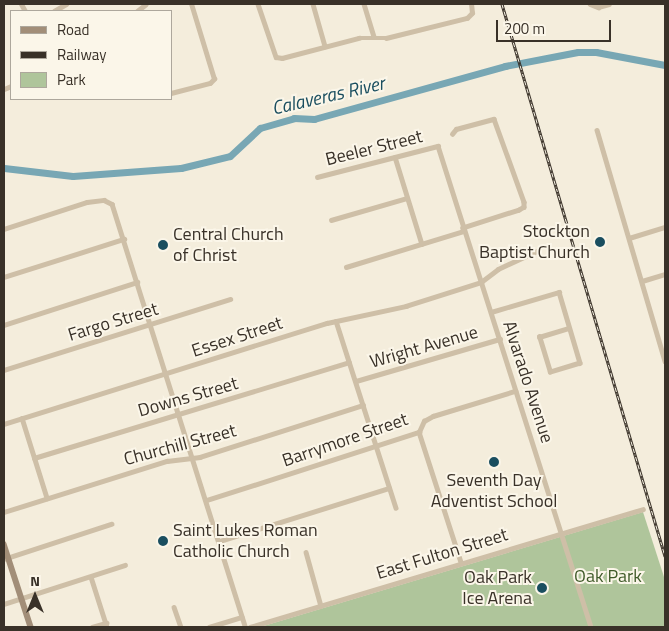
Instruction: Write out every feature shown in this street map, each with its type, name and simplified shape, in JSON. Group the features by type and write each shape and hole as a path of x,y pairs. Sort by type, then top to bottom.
{"main road":[{"path":"4,544 6,558 31,627"}],"street":[{"path":"172,93 214,80 190,4"},
{"path":"258,4 276,57 374,37 386,38 472,14 471,4"},
{"path":"313,4 325,46"},
{"path":"364,4 374,37"},
{"path":"592,5 609,4"},
{"path":"346,266 422,244 524,207 524,202 494,119 456,129 452,134"},
{"path":"597,130 665,361"},
{"name":"Alvarado Avenue","path":"438,146 591,627"},
{"name":"Beeler Street","path":"317,177 438,146"},
{"path":"394,157 422,244"},
{"path":"331,220 407,198"},
{"path":"4,229 87,202 110,202 124,239 192,458 207,500 245,627"},
{"path":"629,238 665,227"},
{"path":"4,277 124,239"},
{"name":"Essex Street","path":"4,424 336,321 386,312 481,282 498,269 537,251"},
{"path":"642,281 665,274"},
{"path":"4,324 137,282"},
{"path":"492,312 559,292 580,363 550,372 539,337 569,328"},
{"name":"Fargo Street","path":"4,370 230,299"},
{"path":"336,321 396,508"},
{"name":"Wright Avenue","path":"356,381 500,340"},
{"name":"Downs Street","path":"34,458 162,417 179,415 349,362"},
{"name":"Barrymore Street","path":"207,500 419,432 420,425 433,416 515,391"},
{"name":"Churchill Street","path":"4,512 167,461 192,458 363,405"},
{"path":"22,418 47,498"},
{"path":"419,432 461,562"},
{"path":"220,541 389,488"},
{"name":"East Fulton Street","path":"250,627 461,562 643,509"},
{"path":"6,558 110,524"},
{"path":"306,552 321,606"},
{"path":"4,604 125,565"},
{"path":"91,576 107,625 92,627"},
{"path":"174,607 180,627"},
{"path":"209,627 242,617"}],"green space":[{"name":"Oak Park","path":"643,512 665,580 665,627 260,627"}],"waterway":[{"name":"Calaveras River","path":"4,168 73,176 181,168 230,156 260,128 294,118 314,119 505,66 578,52 596,52 665,65"}],"railway":[{"path":"502,4 665,556"}],"place":[{"name":"Stockton Baptist Church","path":"600,242"},
{"name":"Central Church of Christ","path":"163,245"},
{"name":"Seventh Day Adventist School","path":"494,462"},
{"name":"Saint Lukes Roman Catholic Church","path":"163,541"},
{"name":"Oak Park Ice Arena","path":"542,588"}]}
